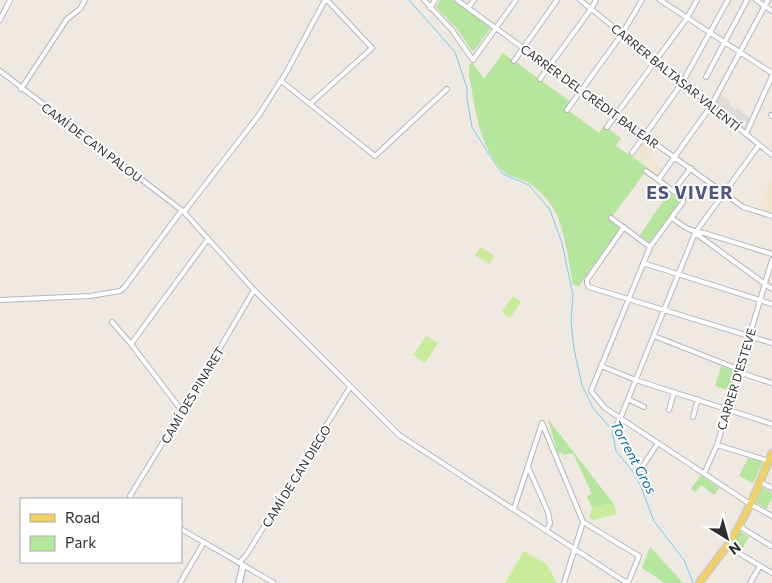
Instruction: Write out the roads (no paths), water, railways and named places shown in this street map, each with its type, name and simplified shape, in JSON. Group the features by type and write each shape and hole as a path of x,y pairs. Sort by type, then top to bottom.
{"main road":[{"path":"701,581 728,546 770,462 772,453"}],"street":[{"path":"0,20 10,0"},
{"path":"22,89 67,19 80,9 85,0"},
{"path":"0,300 90,296 120,291 124,288 254,123 281,81 311,29 325,0 372,48 310,104"},
{"path":"424,0 452,30 473,60 516,0"},
{"path":"430,8 436,0"},
{"name":"CARRER DEL CRÈDIT BALEAR","path":"457,0 743,206 772,216"},
{"path":"468,8 474,0"},
{"path":"514,61 557,0"},
{"name":"CARRER BALTASAR VALENTÍ","path":"580,0 772,155"},
{"path":"540,79 596,0"},
{"path":"567,110 622,34 642,0"},
{"path":"660,0 772,75 746,134"},
{"path":"607,127 654,60 687,18 697,0"},
{"path":"632,154 682,83 728,0"},
{"path":"706,77 747,0"},
{"path":"756,0 772,11"},
{"path":"658,180 711,106 768,0"},
{"name":"CAMÍ DE CA'N PALOU","path":"0,71 183,211 254,290 398,435 627,583"},
{"path":"281,81 375,156 447,89"},
{"path":"658,443 640,470 616,426 696,233 759,145"},
{"path":"674,191 691,168"},
{"path":"646,171 683,198 683,200 650,247 642,263 591,391 604,408 760,511 772,516"},
{"path":"611,218 650,247"},
{"path":"672,218 688,230 696,233 772,289"},
{"path":"624,227 586,280 590,287 772,343"},
{"path":"696,233 704,233 772,254"},
{"path":"131,344 208,239"},
{"name":"CARRER D'ESTEVE","path":"704,474 717,445 772,260"},
{"path":"642,263 772,304"},
{"name":"CAMÍ DES PINARET","path":"131,498 130,496 254,290"},
{"path":"112,322 182,410"},
{"path":"654,336 772,383"},
{"path":"601,366 636,380 772,424"},
{"name":"CAMÍ DE CAN DIEGO","path":"241,565 350,387"},
{"path":"669,410 674,392"},
{"path":"628,399 644,406"},
{"path":"693,417 698,399"},
{"path":"514,509 542,424 583,522 639,556 627,583"},
{"path":"717,445 770,462"},
{"path":"528,467 548,512 550,523 547,530"},
{"path":"760,482 772,488"},
{"path":"565,582 583,522"},
{"path":"739,526 771,546"},
{"path":"182,530 272,583"},
{"path":"180,583 204,542"},
{"path":"728,546 772,573"},
{"path":"239,583 241,565"},
{"path":"750,583 760,566"}],"waterway":[{"name":"Torrent Gros","path":"409,0 455,52 467,88 472,127 488,153 503,174 529,185 550,210 562,243 573,295 571,321 574,349 582,385 593,408 612,430 616,451 635,474 654,521 684,560 693,583"}],"district":[{"name":"ES VIVER","path":"690,192"}]}
